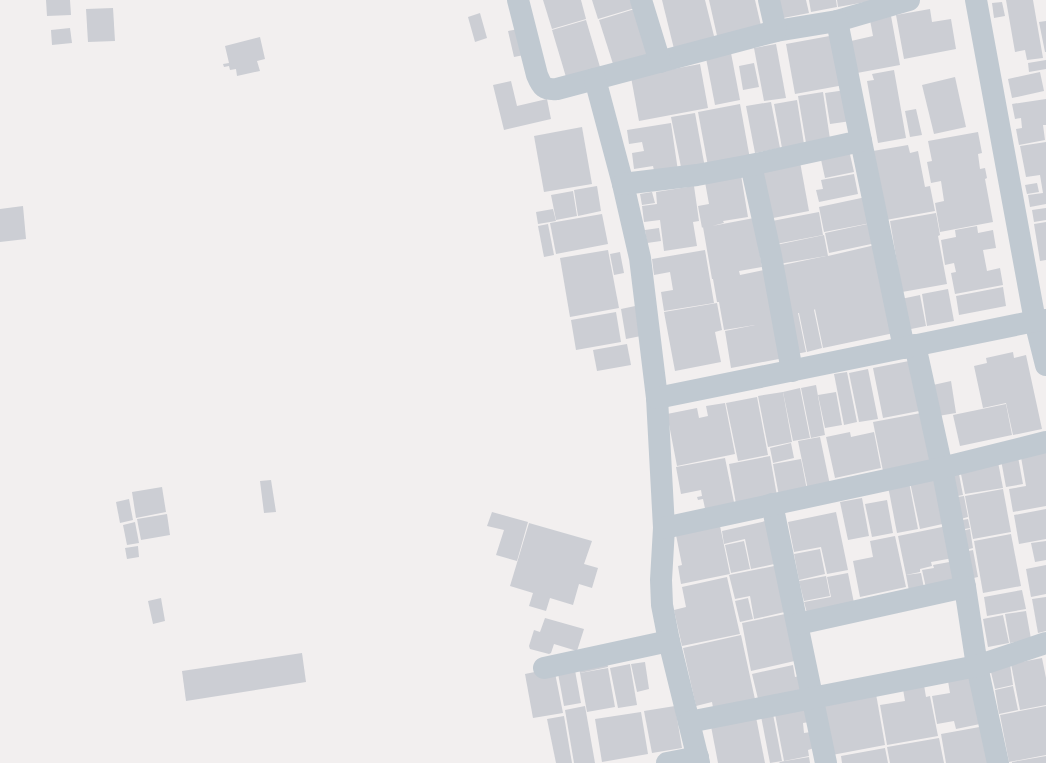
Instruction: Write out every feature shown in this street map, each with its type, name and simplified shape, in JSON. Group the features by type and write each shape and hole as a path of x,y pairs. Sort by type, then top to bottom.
{"street":[{"path":"518,0 537,76 542,85 548,90 557,89 776,31 837,21 909,0"},
{"path":"641,0 660,62"},
{"path":"769,0 776,31"},
{"path":"976,0 1041,320 1046,365"},
{"path":"837,21 861,140 910,347 942,468 965,587 976,666 998,763"},
{"path":"595,79 623,184 640,258 657,398 664,528 661,580 662,605 668,641 699,760 667,763"},
{"path":"623,184 697,175 751,165 861,140"},
{"path":"751,165 771,256 792,371"},
{"path":"657,398 1041,320"},
{"path":"664,528 942,468 1046,442"},
{"path":"772,504 826,763"},
{"path":"798,624 965,587"},
{"path":"544,668 668,641"},
{"path":"689,722 976,666 1046,643"}],"building":[{"path":"46,0 70,0 71,15 47,16"},
{"path":"543,0 581,0 586,19 552,29"},
{"path":"592,0 636,0 638,7 598,19"},
{"path":"662,0 705,0 716,44 675,53"},
{"path":"709,0 755,0 762,30 718,40"},
{"path":"775,0 806,0 809,13 778,19"},
{"path":"809,0 836,0 837,7 811,12"},
{"path":"837,0 871,0 871,1 838,7"},
{"path":"1006,0 1033,0 1043,58 1027,60 1025,50 1015,52"},
{"path":"1002,2 1005,16 994,18 992,3"},
{"path":"113,8 115,41 88,42 86,9"},
{"path":"638,8 653,55 614,67 599,20"},
{"path":"930,9 932,22 951,19 956,49 904,59 896,15"},
{"path":"480,13 487,38 475,42 468,17"},
{"path":"891,16 900,65 857,73 851,41 873,36 870,20"},
{"path":"586,20 600,67 566,77 552,30"},
{"path":"1046,21 1046,52 1045,52 1039,22"},
{"path":"70,28 72,43 52,45 51,30"},
{"path":"524,28 529,54 514,57 508,31"},
{"path":"835,35 844,85 795,94 786,44"},
{"path":"260,37 265,59 257,61 260,71 237,76 236,69 230,70 229,66 224,67 223,64 229,63 225,46"},
{"path":"776,44 786,98 764,101 754,48"},
{"path":"731,53 740,100 715,105 706,58"},
{"path":"1046,60 1046,69 1029,72 1028,63"},
{"path":"754,63 759,87 743,90 739,66"},
{"path":"700,64 708,108 639,121 631,77"},
{"path":"894,70 906,138 878,143 867,81 874,80 872,74"},
{"path":"1040,72 1044,91 1012,98 1008,79"},
{"path":"955,77 966,127 934,134 922,85"},
{"path":"511,81 517,106 547,99 551,119 504,130 493,85"},
{"path":"846,90 851,121 830,124 825,93"},
{"path":"823,92 830,139 806,143 798,96"},
{"path":"1046,99 1046,125 1043,125 1045,140 1019,145 1016,129 1022,128 1021,118 1015,119 1012,104"},
{"path":"797,100 804,144 782,148 774,104"},
{"path":"771,102 780,148 755,153 746,106"},
{"path":"740,104 750,159 708,166 698,112"},
{"path":"916,109 922,135 910,137 905,111"},
{"path":"695,113 705,168 682,172 671,117"},
{"path":"671,123 678,171 655,175 653,166 634,169 632,153 644,151 642,142 629,144 627,130"},
{"path":"582,127 592,184 544,192 534,136"},
{"path":"978,132 982,153 978,154 980,169 985,168 987,178 985,179 993,222 940,232 935,203 944,201 941,181 931,183 927,162 932,161 928,141"},
{"path":"1046,142 1046,204 1030,207 1028,195 1043,193 1040,175 1026,177 1020,146"},
{"path":"908,145 910,153 918,151 925,187 930,186 935,211 886,220 873,151"},
{"path":"849,150 854,172 825,178 820,155"},
{"path":"800,162 809,211 768,219 758,170"},
{"path":"854,174 858,194 819,202 816,190 823,189 821,180"},
{"path":"741,175 748,217 723,221 724,223 712,226 754,218 762,267 739,271 740,275 764,270 784,358 731,368 725,331 755,325 724,330 719,302 717,302 712,279 698,206 709,204 705,182"},
{"path":"1037,183 1039,192 1027,194 1025,185"},
{"path":"597,186 601,211 578,216 574,190"},
{"path":"694,186 699,221 693,222 697,246 664,251 660,220 644,222 642,206 657,204 656,192"},
{"path":"573,191 577,216 556,220 551,195"},
{"path":"652,192 655,203 642,205 640,194"},
{"path":"866,197 871,223 824,232 819,207"},
{"path":"23,206 26,239 0,242 0,209"},
{"path":"1046,208 1046,220 1034,222 1032,210"},
{"path":"553,209 556,221 538,224 536,212"},
{"path":"819,212 823,235 776,244 772,221"},
{"path":"936,213 940,235 938,236 947,284 902,292 890,221"},
{"path":"602,214 608,244 556,254 550,223"},
{"path":"1046,222 1046,260 1040,261 1034,224"},
{"path":"872,223 876,243 829,253 825,233"},
{"path":"548,224 554,255 544,257 538,226"},
{"path":"977,226 978,233 993,230 996,248 983,250 987,271 1000,268 1003,285 955,294 951,273 956,272 954,263 945,265 941,240 956,237 955,230"},
{"path":"659,228 661,241 647,243 645,230"},
{"path":"824,235 828,256 875,245 894,333 823,348 815,309 822,348 807,352 798,313 806,352 796,354 778,266 826,256 779,264 776,245"},
{"path":"608,250 619,308 570,317 560,258"},
{"path":"705,250 714,303 664,311 661,292 673,290 670,272 654,275 652,259"},
{"path":"620,252 624,273 614,275 610,254"},
{"path":"1003,287 1006,306 959,315 956,296"},
{"path":"948,289 954,321 927,326 922,294"},
{"path":"920,295 926,326 906,330 901,299"},
{"path":"717,303 722,330 715,332 721,362 675,371 664,312"},
{"path":"640,305 646,335 626,339 621,309"},
{"path":"616,312 621,342 576,350 571,320"},
{"path":"627,344 631,365 597,371 593,350"},
{"path":"1013,352 1014,358 1026,355 1042,429 1013,435 1006,403 983,408 974,366 987,363 986,358"},
{"path":"909,361 919,411 883,418 873,368"},
{"path":"868,369 878,419 859,422 849,373"},
{"path":"847,372 857,422 844,425 834,374"},
{"path":"951,381 956,413 938,416 933,385"},
{"path":"816,385 825,435 811,438 801,388"},
{"path":"800,388 810,438 793,441 783,392"},
{"path":"783,392 792,442 768,447 758,396"},
{"path":"836,392 842,425 825,428 818,395"},
{"path":"757,397 768,455 738,461 726,403"},
{"path":"725,403 735,454 677,466 667,414 697,408 699,418 708,416 706,406"},
{"path":"1006,404 1012,435 960,446 953,415"},
{"path":"921,413 930,461 883,471 873,422"},
{"path":"850,432 851,437 874,432 881,468 835,478 826,437"},
{"path":"820,437 830,485 808,490 798,441"},
{"path":"791,443 794,458 773,463 770,448"},
{"path":"1046,452 1046,506 1013,512 1009,489 1026,486 1021,457"},
{"path":"770,456 777,496 736,504 729,464"},
{"path":"1018,457 1023,484 1006,487 1001,460"},
{"path":"725,458 735,507 706,513 703,499 698,500 697,497 702,496 701,490 681,494 676,467"},
{"path":"801,459 807,490 779,496 773,464"},
{"path":"998,462 1003,488 965,494 960,469"},
{"path":"958,469 963,495 952,497 947,471"},
{"path":"937,476 947,523 920,529 910,482"},
{"path":"271,480 276,512 264,513 260,481"},
{"path":"909,482 918,529 897,533 888,486"},
{"path":"162,487 166,512 136,518 132,492"},
{"path":"1003,489 1011,532 973,539 965,496"},
{"path":"964,496 968,517 957,520 952,498"},
{"path":"862,498 869,536 848,540 840,502"},
{"path":"129,499 133,520 120,523 116,502"},
{"path":"887,500 893,533 872,537 865,504"},
{"path":"1046,509 1046,539 1019,544 1014,515"},
{"path":"492,512 528,522 517,561 496,555 504,530 487,526"},
{"path":"836,512 848,570 827,574 821,547 794,552 788,522"},
{"path":"167,514 170,535 141,540 137,519"},
{"path":"968,519 970,528 959,530 957,521"},
{"path":"770,520 779,563 751,569 745,539 724,544 722,531"},
{"path":"135,522 139,543 127,545 123,525"},
{"path":"529,523 592,541 584,564 598,568 592,588 579,584 573,605 550,598 546,611 529,606 533,593 510,586"},
{"path":"720,526 730,574 681,584 678,566 682,565 676,535"},
{"path":"947,526 953,558 931,562 932,566 920,569 920,572 906,575 898,536"},
{"path":"970,529 973,548 966,550 962,531"},
{"path":"1011,534 1021,586 983,593 974,541"},
{"path":"895,536 906,587 860,597 853,561 873,557 870,541"},
{"path":"744,541 750,569 731,573 725,545"},
{"path":"1046,541 1046,560 1035,562 1031,543"},
{"path":"138,546 139,557 127,559 125,548"},
{"path":"820,549 825,574 799,580 794,554"},
{"path":"973,550 978,577 969,579 964,552"},
{"path":"955,561 959,581 926,588 922,570 934,568 933,565"},
{"path":"779,565 789,611 754,619 750,596 735,599 729,575"},
{"path":"1046,565 1046,594 1031,597 1026,569"},
{"path":"848,573 854,603 807,613 804,602 831,597 827,577"},
{"path":"921,573 924,588 909,591 906,575"},
{"path":"826,576 830,596 804,601 799,581"},
{"path":"727,577 740,634 682,646 674,610 686,607 682,587"},
{"path":"1022,590 1026,609 987,616 984,597"},
{"path":"1046,597 1046,631 1038,633 1032,599"},
{"path":"161,598 165,621 153,624 148,601"},
{"path":"748,598 753,619 740,622 735,601"},
{"path":"1026,611 1031,639 1010,643 1005,614"},
{"path":"790,613 799,660 751,671 742,623"},
{"path":"1003,615 1009,643 988,647 983,619"},
{"path":"545,618 584,629 577,651 554,644 551,653 549,654 530,649 529,646 534,630 540,632"},
{"path":"741,635 756,704 714,713 712,702 696,706 683,648"},
{"path":"302,653 306,682 186,701 182,671"},
{"path":"606,658 608,667 580,673 578,663"},
{"path":"1042,658 1046,678 1046,705 1020,710 1011,664"},
{"path":"645,662 649,689 637,692 631,664"},
{"path":"630,664 637,705 618,708 610,668"},
{"path":"1010,664 1013,685 995,689 990,668"},
{"path":"574,665 581,703 564,706 557,668"},
{"path":"793,665 795,677 803,675 807,693 759,703 752,674"},
{"path":"554,668 563,713 533,718 525,674"},
{"path":"608,668 615,707 587,712 580,673"},
{"path":"971,677 980,724 956,729 954,721 937,724 932,696 950,693 948,681"},
{"path":"924,685 926,697 930,696 938,736 887,745 880,705 905,701 903,689"},
{"path":"1013,686 1018,710 999,714 995,690"},
{"path":"876,694 885,745 832,755 822,703"},
{"path":"585,706 595,763 574,763 565,710"},
{"path":"675,706 682,748 652,753 644,711"},
{"path":"1046,706 1046,755 1009,762 1000,715"},
{"path":"807,708 809,722 803,723 804,733 811,732 814,748 808,750 809,756 784,761 775,714"},
{"path":"641,712 648,754 602,762 595,719"},
{"path":"773,714 782,761 770,763 761,716"},
{"path":"564,716 572,763 556,763 547,719"},
{"path":"756,717 765,763 718,763 711,726"},
{"path":"985,726 991,763 946,763 941,734"},
{"path":"939,738 944,763 890,763 887,747"},
{"path":"885,748 888,763 842,763 841,756"},
{"path":"1046,756 1046,763 1012,763 1012,762"},
{"path":"809,757 810,763 779,762"}]}
